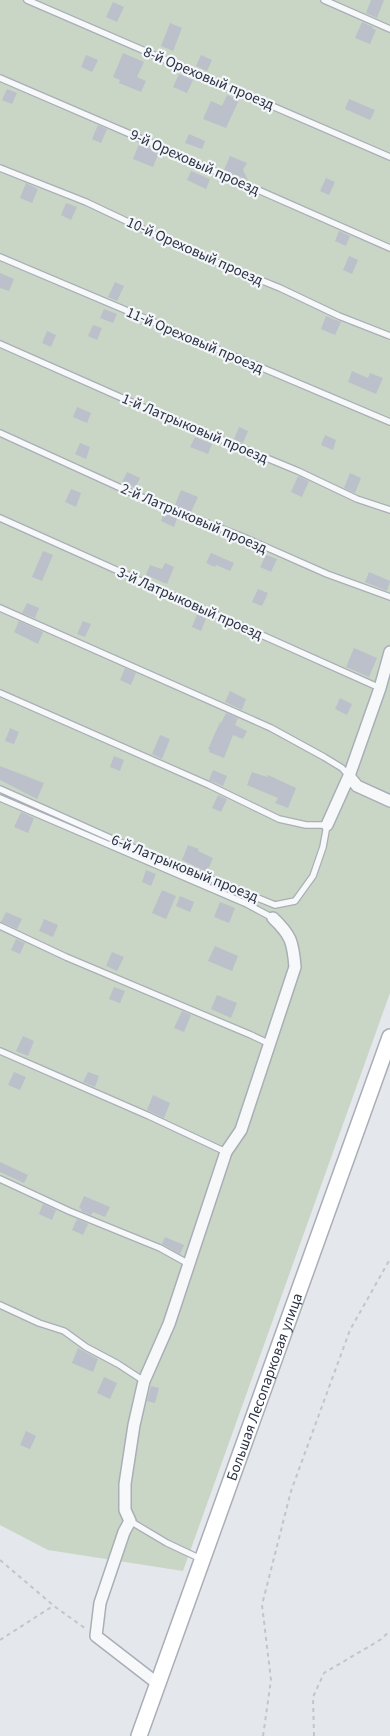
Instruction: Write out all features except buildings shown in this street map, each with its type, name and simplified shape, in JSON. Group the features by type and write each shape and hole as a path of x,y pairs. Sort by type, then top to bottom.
{"main road":[{"name":"Большая Лесопарковая улица","path":"139,1736 390,1037"}],"street":[{"path":"327,825 349,776 380,688 390,652"},
{"path":"349,776 358,786 390,801"},
{"path":"158,1684 96,1636 100,1603 124,1532 130,1521 125,1510 125,1484 134,1425 144,1381 169,1324 226,1152 241,1130 295,967 294,945 286,931 273,918"}],"lane":[{"name":"8-й Ореховый проезд","path":"27,0 390,157"},
{"path":"324,0 390,29"},
{"name":"9-й Ореховый проезд","path":"0,78 390,248"},
{"name":"10-й Ореховый проезд","path":"0,168 86,202 196,254 390,336"},
{"name":"11-й Ореховый проезд","path":"0,257 390,422"},
{"name":"1-й Латрыковый проезд","path":"0,344 138,405 298,471 357,499 390,510"},
{"name":"2-й Латрыковый проезд","path":"0,433 134,494 243,537 326,574 390,597"},
{"name":"3-й Латрыковый проезд","path":"0,518 380,688"},
{"path":"0,608 271,728 342,768 349,776"},
{"path":"0,693 209,785 279,819 306,825 327,825"},
{"name":"6-й Латрыковый проезд","path":"0,788 110,838 275,904 295,901 313,876 323,848 327,825"},
{"path":"0,798 247,904 273,918"},
{"path":"0,926 66,957 270,1044"},
{"path":"0,1051 157,1119 226,1152"},
{"path":"0,1179 69,1211 160,1248 189,1264"},
{"path":"0,1306 39,1323 64,1331 86,1347 118,1364 144,1381"},
{"path":"130,1521 167,1543 203,1560"}],"path":[{"path":"263,1736 271,1680 262,1605 291,1491 350,1330 390,1258"},
{"path":"0,1560 54,1606 96,1636"},
{"path":"0,1640 54,1606"},
{"path":"314,1736 313,1697 324,1673 380,1640 390,1631"}],"green space":[{"path":"0,0 390,0 390,993 183,1571 48,1550 0,1525"}]}
